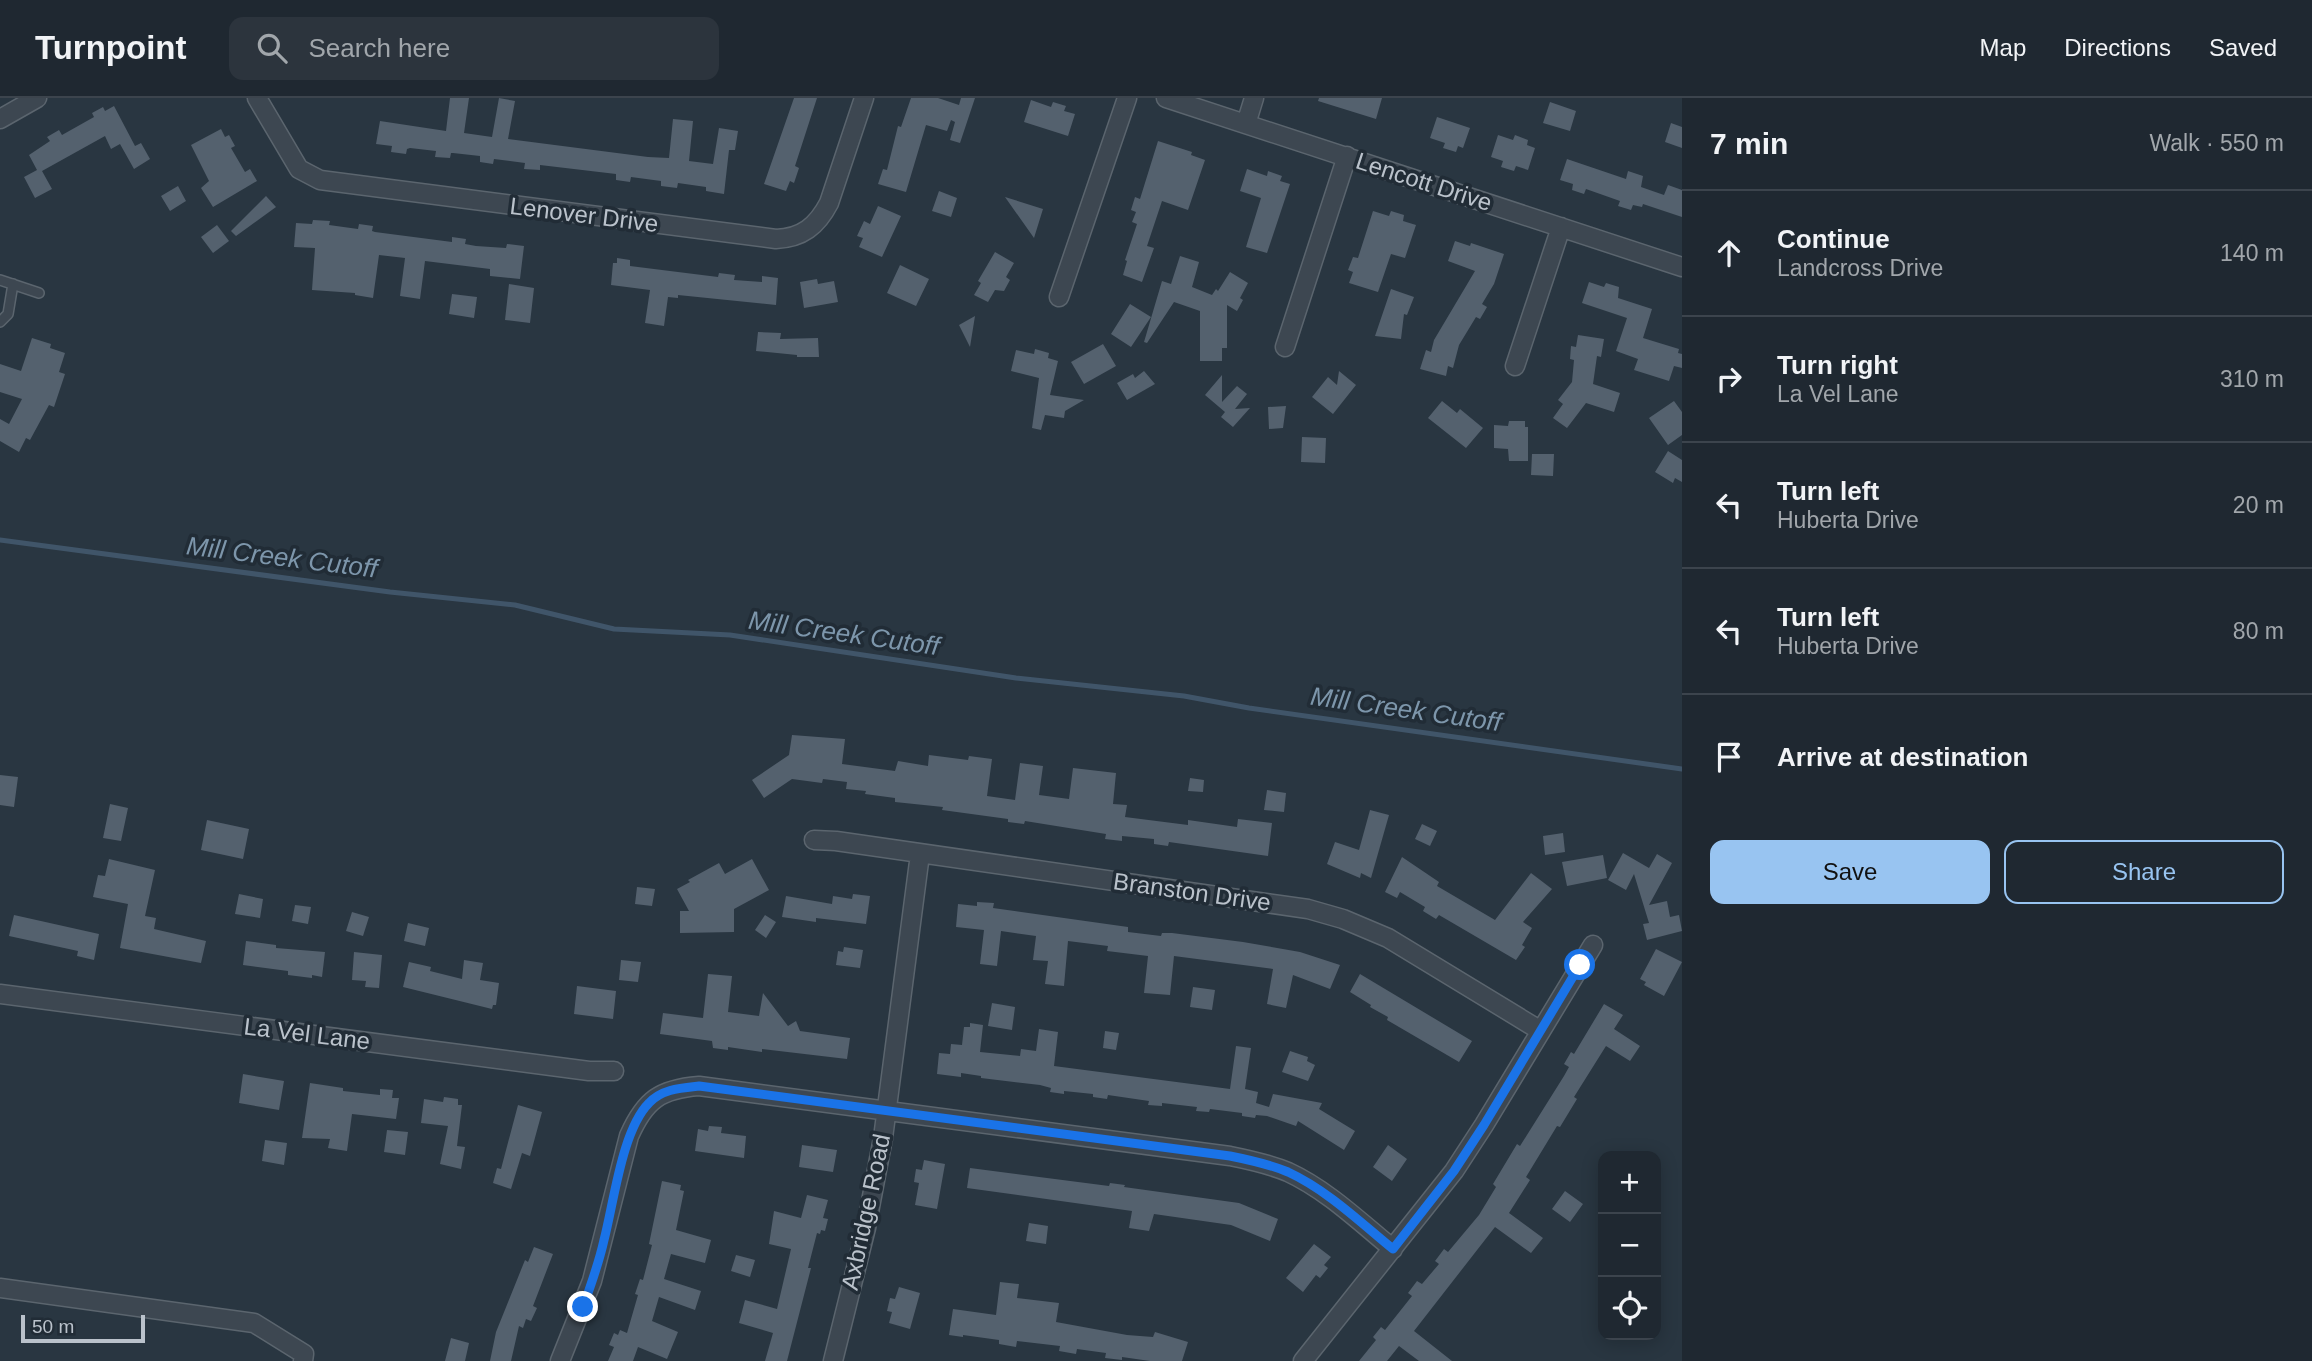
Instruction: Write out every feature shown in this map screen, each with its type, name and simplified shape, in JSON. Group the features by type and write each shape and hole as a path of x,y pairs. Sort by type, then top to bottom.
{"street":[{"path":"0,119 37,98"},
{"name":"Lenover Drive","path":"257,98 299,169 320,180 776,239 801,235 823,214 864,98"},
{"path":"1059,297 1127,98"},
{"name":"Lencott Drive","path":"1166,98 1682,267"},
{"path":"1246,124 1254,98"},
{"path":"1285,347 1347,156"},
{"path":"1515,366 1561,227"},
{"name":"Branston Drive","path":"814,840 1241,898 1320,912 1388,937 1541,1031"},
{"name":"Axbridge Road","path":"833,1361 866,1228 887,1111 920,854"},
{"path":"1303,1361 1454,1171 1593,945"},
{"name":"La Vel Lane","path":"0,994 589,1070 614,1070"},
{"path":"560,1361 592,1281 629,1136 637,1117 648,1103 669,1091 699,1086 1230,1156 1267,1164 1305,1181 1331,1198 1393,1249"},
{"path":"0,1288 254,1322 304,1354 303,1361"}],"lane":[{"path":"0,280 39,293"},
{"path":"0,322 8,314 13,285"}],"building":[{"path":"450,98 469,98 464,133 492,137 499,98 515,101 508,139 648,157 669,158 673,119 693,121 689,161 713,164 719,128 738,131 735,150 729,150 724,194 706,191 706,187 678,183 677,188 661,186 661,181 631,177 630,182 616,180 616,174 540,165 540,170 524,169 525,163 494,159 493,164 480,162 480,156 451,153 450,158 435,157 436,151 410,148 406,154 391,152 392,146 376,144 380,121 446,131"},
{"path":"794,98 817,98 795,166 799,168 794,183 790,181 786,191 764,184"},
{"path":"911,98 938,98 959,105 961,98 975,98 960,143 950,140 955,122 951,120 947,131 926,125 906,192 878,184 883,169 887,170 898,126 901,127"},
{"path":"1319,98 1382,98 1376,119 1318,101"},
{"path":"1031,100 1051,107 1053,102 1066,106 1064,111 1075,114 1068,136 1024,122"},
{"path":"1550,102 1576,111 1570,131 1543,123"},
{"path":"114,106 135,146 141,143 150,159 134,169 120,144 111,149 105,136 42,171 52,189 35,198 24,177 37,170 29,155 50,141 47,137 59,130 62,135 94,117 92,113 103,107 105,111"},
{"path":"1437,117 1470,128 1463,148 1458,146 1456,152 1443,148 1445,143 1430,138"},
{"path":"1671,123 1682,127 1682,148 1665,142"},
{"path":"221,129 225,137 229,135 235,146 231,148 245,172 250,169 257,181 213,207 201,188 209,181 191,145"},
{"path":"1498,135 1513,140 1515,135 1528,140 1527,145 1535,148 1528,170 1516,166 1514,171 1501,167 1503,161 1491,157"},
{"path":"1158,141 1192,152 1191,155 1205,160 1188,210 1162,201 1147,246 1154,248 1142,282 1123,275 1137,224 1132,222 1136,212 1131,210 1135,197 1140,199"},
{"path":"1567,159 1626,179 1628,171 1643,176 1641,187 1664,195 1668,185 1682,190 1682,217 1643,204 1642,207 1633,205 1631,210 1618,206 1620,201 1586,189 1584,194 1572,190 1573,184 1560,180"},
{"path":"1247,169 1267,176 1268,171 1282,176 1280,181 1290,184 1267,253 1246,247 1261,198 1240,191"},
{"path":"178,186 186,201 170,211 161,196"},
{"path":"939,191 957,198 951,217 932,211"},
{"path":"266,196 276,207 236,236 231,231"},
{"path":"1005,197 1043,209 1034,238"},
{"path":"878,206 901,216 882,257 859,247 863,238 857,236 864,221 870,224"},
{"path":"1373,211 1389,216 1391,211 1404,215 1403,221 1416,225 1405,258 1391,254 1378,292 1349,283 1353,272 1348,270 1353,257 1358,258"},
{"path":"313,220 330,221 329,225 358,229 359,224 373,226 372,231 375,232 452,242 452,237 466,239 465,244 476,246 524,246 520,279 490,276 490,269 425,261 420,299 400,296 405,258 379,255 373,298 355,293 312,290 315,248 294,247 296,223 312,224"},
{"path":"217,225 229,241 213,253 201,237"},
{"path":"1455,241 1470,246 1471,243 1504,254 1494,284 1482,304 1487,307 1480,319 1476,317 1459,345 1453,368 1448,366 1446,376 1420,369 1426,350 1431,352 1434,340 1475,271 1448,261"},
{"path":"995,252 1014,263 1006,277 1010,280 1004,291 995,290 988,302 974,295 981,283 978,281"},
{"path":"1180,256 1199,262 1192,287 1212,295 1216,289 1218,291 1230,272 1248,283 1237,311 1227,305 1227,348 1222,348 1222,361 1200,361 1200,311 1174,302 1147,343 1144,342 1162,281 1171,284"},
{"path":"617,258 630,260 630,266 718,277 719,273 735,275 734,280 762,282 762,276 778,278 776,305 678,295 678,298 668,297 664,326 645,323 650,290 611,285 613,263 617,263"},
{"path":"900,265 929,279 916,306 887,293"},
{"path":"817,279 818,284 834,281 838,302 804,308 800,282"},
{"path":"1589,282 1604,287 1606,283 1619,287 1618,298 1652,309 1643,338 1679,349 1678,353 1682,354 1682,368 1674,366 1669,381 1634,370 1638,359 1616,351 1627,318 1582,303"},
{"path":"509,284 534,288 530,323 505,320"},
{"path":"1391,289 1414,297 1407,315 1404,314 1401,339 1375,336"},
{"path":"452,294 477,297 474,318 449,314"},
{"path":"1130,304 1151,317 1131,347 1111,334"},
{"path":"975,316 970,347 959,325"},
{"path":"758,332 781,333 780,339 818,338 819,357 756,351"},
{"path":"1578,335 1604,339 1601,357 1597,356 1593,384 1620,393 1614,412 1586,403 1567,428 1553,418 1563,404 1558,400 1572,382 1574,360 1570,359 1571,346 1576,347"},
{"path":"32,338 51,344 50,348 65,353 59,372 65,374 54,407 49,405 30,440 26,438 19,452 0,441 0,419 9,424 22,399 0,392 0,364 21,371"},
{"path":"1103,344 1116,366 1084,384 1071,362"},
{"path":"1035,349 1049,353 1048,358 1058,361 1050,395 1084,400 1065,411 1064,418 1045,415 1041,430 1032,428 1039,378 1011,371 1016,350 1034,354"},
{"path":"1144,371 1155,384 1127,400 1117,383 1133,374 1135,378"},
{"path":"1339,371 1356,385 1333,414 1312,397 1328,377 1337,385"},
{"path":"1222,375 1222,402 1237,386 1247,394 1235,409 1250,408 1233,427 1221,417 1225,412 1205,395"},
{"path":"1442,401 1457,413 1460,409 1483,428 1466,448 1428,418"},
{"path":"1674,401 1682,412 1682,435 1668,445 1649,418"},
{"path":"1286,406 1283,428 1269,429 1268,407"},
{"path":"1509,421 1525,421 1525,427 1528,427 1528,461 1509,461 1508,449 1494,448 1494,425 1508,426"},
{"path":"1302,437 1326,438 1325,463 1301,462"},
{"path":"1668,451 1682,460 1682,482 1675,478 1673,483 1655,472"},
{"path":"1532,454 1554,454 1553,476 1531,475"},
{"path":"792,735 845,739 842,764 895,771 898,761 928,766 929,755 968,760 969,756 992,759 987,796 1015,800 1020,763 1043,766 1039,795 1069,799 1073,768 1116,773 1113,804 1127,805 1125,817 1188,825 1188,820 1237,827 1238,819 1272,823 1268,856 1169,842 1168,846 1154,844 1154,839 1122,836 1122,841 1105,839 1106,834 1025,821 1024,824 1008,822 1008,819 942,810 943,807 895,802 895,798 846,789 847,782 823,779 822,783 792,779 764,798 752,780 789,755"},
{"path":"0,775 18,777 14,807 0,805"},
{"path":"1190,778 1204,780 1203,792 1188,791"},
{"path":"1267,790 1286,793 1284,812 1264,810"},
{"path":"110,804 128,808 121,841 103,838"},
{"path":"1370,810 1389,815 1371,878 1361,873 1360,878 1327,864 1335,842 1359,850"},
{"path":"207,820 249,829 243,859 201,850"},
{"path":"1422,824 1437,831 1430,846 1415,839"},
{"path":"1563,833 1565,852 1545,855 1543,836"},
{"path":"1623,853 1649,868 1657,854 1672,863 1649,905 1667,901 1670,917 1679,915 1682,931 1647,940 1643,924 1649,923 1634,874 1626,890 1608,880"},
{"path":"1603,855 1607,878 1567,886 1562,862"},
{"path":"1402,857 1439,882 1437,886 1495,920 1531,873 1552,889 1523,922 1532,928 1522,945 1525,947 1516,960 1439,915 1436,919 1423,911 1425,907 1400,892 1397,898 1385,892"},
{"path":"109,859 155,870 145,916 156,918 154,929 206,941 201,963 120,948 128,904 93,897 98,875 105,876"},
{"path":"752,859 769,890 734,909 734,932 680,933 680,911 689,911 677,889 719,863 725,874"},
{"path":"637,887 655,889 652,906 635,904"},
{"path":"239,894 263,899 260,918 235,914"},
{"path":"853,894 870,896 866,924 816,918 816,922 782,917 786,896 832,904 833,896 852,899"},
{"path":"977,902 994,903 993,908 1128,927 1128,932 1161,936 1162,933 1172,933 1243,942 1300,952 1340,965 1330,989 1293,975 1286,1008 1267,1004 1273,969 1174,956 1170,995 1144,993 1148,956 1107,951 1108,946 1068,941 1064,986 1045,984 1048,961 1033,960 1036,936 1001,931 997,966 980,964 984,930 956,927 958,904 977,906"},
{"path":"295,905 311,907 308,924 292,921"},
{"path":"352,912 369,917 363,936 346,931"},
{"path":"14,915 99,934 94,960 77,956 78,951 9,936"},
{"path":"765,915 776,922 766,938 755,930"},
{"path":"408,923 429,928 425,946 404,941"},
{"path":"246,941 276,945 276,948 325,952 322,977 288,975 288,971 243,965"},
{"path":"844,947 863,950 860,968 836,965 838,951 843,952"},
{"path":"1656,949 1682,962 1664,996 1644,985 1646,982 1640,979"},
{"path":"354,952 382,955 379,988 365,987 366,981 352,980"},
{"path":"464,960 483,963 480,980 499,983 496,1005 493,1005 492,1009 403,987 409,962 431,967 430,971 462,979"},
{"path":"621,960 641,962 638,982 619,980"},
{"path":"708,974 732,976 728,1012 759,1016 763,993 788,1026 796,1021 800,1031 850,1038 847,1059 762,1049 762,1052 728,1047 728,1050 713,1048 712,1041 660,1034 663,1013 703,1018"},
{"path":"1360,974 1472,1041 1459,1062 1387,1020 1388,1017 1350,992"},
{"path":"577,986 616,991 613,1019 574,1014"},
{"path":"1193,987 1215,990 1212,1010 1190,1007"},
{"path":"992,1003 1015,1007 1012,1030 988,1026"},
{"path":"1604,1004 1623,1015 1614,1029 1640,1046 1630,1061 1606,1046 1574,1097 1577,1099 1560,1127 1557,1126 1526,1177 1530,1180 1509,1213 1543,1238 1531,1253 1495,1227 1414,1331 1452,1361 1419,1361 1399,1346 1387,1361 1359,1361 1376,1340 1373,1337 1381,1327 1385,1330 1412,1296 1408,1293 1417,1281 1422,1284 1439,1264 1435,1261 1444,1249 1448,1252 1479,1215 1496,1187 1493,1184 1517,1144 1520,1146 1564,1076 1569,1067 1564,1064 1571,1052 1574,1054"},
{"path":"970,1023 983,1025 980,1052 1020,1056 1021,1049 1036,1051 1039,1029 1058,1032 1054,1066 1230,1089 1236,1046 1251,1048 1245,1089 1258,1092 1256,1103 1269,1107 1273,1094 1322,1103 1319,1109 1355,1131 1344,1150 1298,1121 1296,1126 1267,1116 1256,1115 1255,1118 1242,1116 1242,1113 1210,1109 1209,1112 1196,1111 1197,1107 1162,1103 1162,1106 1148,1105 1149,1101 1108,1095 1107,1099 1093,1097 1093,1094 1064,1091 1064,1094 1050,1092 1051,1088 1040,1085 961,1073 961,1077 937,1074 939,1053 950,1054 951,1044 962,1045 964,1027 970,1027"},
{"path":"1105,1031 1119,1033 1116,1050 1103,1048"},
{"path":"1290,1051 1308,1057 1307,1061 1315,1065 1308,1081 1282,1072"},
{"path":"243,1074 284,1081 279,1110 239,1103"},
{"path":"310,1083 343,1088 343,1091 380,1095 380,1089 393,1090 392,1098 399,1098 396,1119 352,1114 347,1151 328,1148 330,1139 302,1138"},
{"path":"444,1097 458,1099 458,1105 462,1105 457,1146 465,1147 461,1169 440,1164 448,1126 421,1123 424,1099 443,1102"},
{"path":"518,1105 542,1112 530,1156 522,1153 511,1189 493,1183 497,1168 501,1169"},
{"path":"709,1126 722,1127 721,1133 746,1136 744,1158 695,1151 698,1129 708,1131"},
{"path":"387,1130 408,1132 405,1155 384,1152"},
{"path":"265,1140 287,1143 284,1165 262,1161"},
{"path":"802,1145 837,1150 833,1172 799,1167"},
{"path":"1388,1145 1407,1159 1392,1181 1373,1167"},
{"path":"924,1160 945,1164 937,1209 915,1205 919,1183 914,1182 916,1169 922,1170"},
{"path":"970,1168 1109,1186 1110,1183 1239,1203 1278,1219 1270,1241 1231,1225 1154,1214 1149,1231 1129,1228 1132,1211 967,1188"},
{"path":"662,1181 681,1185 680,1190 684,1191 676,1230 711,1240 705,1263 671,1254 664,1279 701,1291 695,1310 659,1297 652,1321 678,1332 667,1359 638,1347 633,1361 608,1361 614,1347 609,1345 614,1333 618,1335 620,1330 627,1333 638,1295 635,1294 640,1279 643,1280 652,1245 649,1244"},
{"path":"1565,1191 1583,1204 1570,1222 1552,1209"},
{"path":"807,1195 828,1200 823,1218 828,1219 825,1231 817,1233 808,1268 811,1268 787,1361 765,1361 773,1333 739,1323 745,1300 777,1309 791,1249 769,1244 774,1211 801,1218"},
{"path":"1029,1223 1048,1226 1046,1244 1026,1241"},
{"path":"1314,1244 1331,1257 1324,1265 1328,1268 1320,1278 1316,1275 1303,1292 1286,1278"},
{"path":"534,1247 553,1254 533,1306 537,1308 531,1321 526,1319 523,1328 519,1326 511,1361 490,1361 496,1332 525,1260 528,1262"},
{"path":"736,1255 755,1260 750,1277 731,1271"},
{"path":"1000,1282 1019,1284 1017,1298 1059,1303 1056,1322 1127,1335 1153,1337 1155,1332 1188,1342 1182,1361 1150,1361 1122,1357 1122,1360 1105,1358 1106,1353 1077,1349 1076,1354 1059,1351 1060,1346 1017,1341 1016,1347 999,1344 999,1340 949,1335 953,1309 996,1315"},
{"path":"899,1287 920,1293 910,1329 889,1323 892,1312 887,1311 890,1298 895,1299"},
{"path":"451,1338 469,1343 465,1361 445,1361"}],"waterway":[{"name":"Mill Creek Cutoff","path":"0,540 390,592 515,605 614,629 730,635 1016,678 1184,696 1249,708 1682,769"}],"route":[{"path":"583,1307 604,1243 629,1136 637,1117 648,1103 663,1093 699,1086 1230,1156 1267,1164 1305,1181 1331,1198 1393,1249 1454,1171 1580,965"}]}
